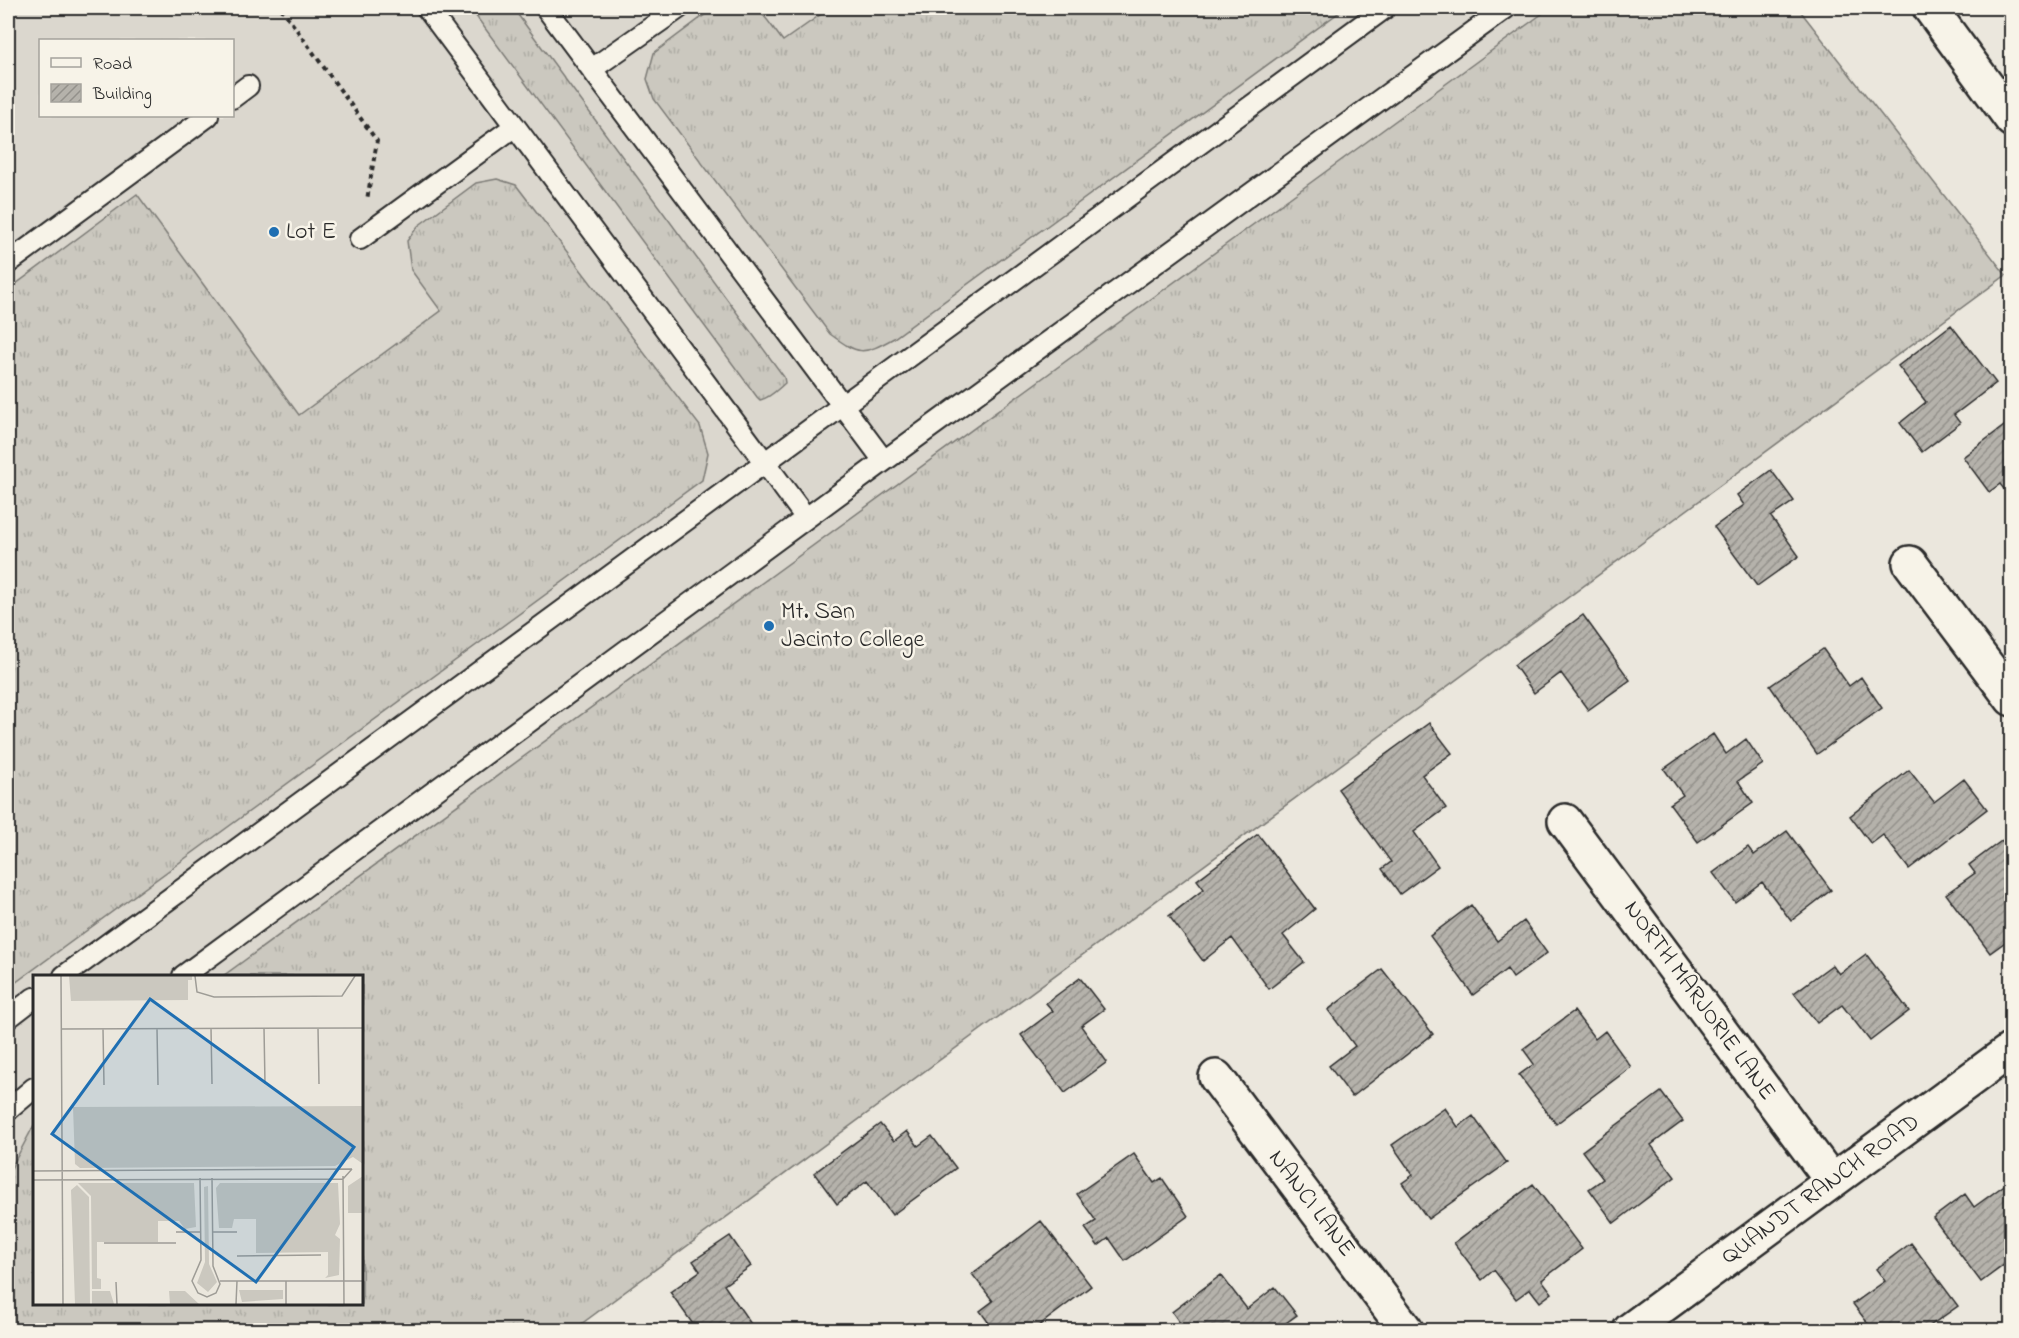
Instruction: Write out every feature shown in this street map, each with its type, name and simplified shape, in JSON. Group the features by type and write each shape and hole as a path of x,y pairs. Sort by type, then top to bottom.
{"street":[{"path":"1930,8 2012,120"},
{"path":"1910,563 2012,699"},
{"name":"NORTH MARJORIE LANE","path":"1565,821 1832,1181"},
{"name":"QUANDT RANCH ROAD","path":"1630,1330 2012,1049"},
{"name":"NANCI LANE","path":"1216,1077 1406,1330"}],"lane":[{"path":"428,8 806,518"},
{"path":"546,8 884,461"},
{"path":"592,69 679,8"},
{"path":"65,975 1385,8"},
{"path":"184,975 1506,8"},
{"path":"8,263 207,117"},
{"path":"360,239 515,126"},
{"path":"8,1018 33,999"},
{"path":"8,1110 33,1089"}],"path":[{"path":"281,8 377,141 360,239"}],"shaded area":[{"name":"Mt. San Jacinto College","path":"8,8 1798,8 2006,275 573,1330 8,1330"}],"green space":[{"path":"470,8 513,8 784,377 785,383 774,393 760,400 757,397"},
{"path":"722,8 760,12 783,41 830,8 1345,8 894,338 875,348 861,351 848,346 830,334 654,99 647,79 654,53 706,14"},
{"path":"1550,8 1798,8 2006,275 573,1330 8,1330 8,1174 33,1127 33,1305 363,1305 363,975 224,975"},
{"path":"497,179 516,185 700,426 708,453 702,480 8,988 8,290 137,194 299,415 441,311 411,270 407,241 418,226 476,183"}],"building":[{"path":"1951,325 1996,383 1954,415 1960,423 1922,452 1900,423 1926,402 1898,366"},
{"path":"2012,420 2012,499 2000,484 1989,492 1963,457"},
{"path":"1771,470 1794,501 1771,517 1799,556 1757,586 1714,527 1744,505 1737,495"},
{"path":"1583,615 1630,680 1588,710 1561,673 1534,693 1514,665"},
{"path":"1823,649 1849,686 1861,677 1882,708 1817,754 1770,686"},
{"path":"1429,723 1452,753 1422,775 1446,808 1414,832 1438,866 1400,894 1382,869 1391,862 1338,789"},
{"path":"1713,734 1726,754 1746,739 1763,764 1738,781 1753,803 1698,842 1670,804 1683,795 1664,769"},
{"path":"1909,770 1934,802 1964,779 1987,809 1909,869 1883,835 1871,844 1850,816"},
{"path":"1787,831 1831,890 1791,921 1762,882 1735,902 1713,873 1748,847 1754,855"},
{"path":"1258,834 1315,909 1283,935 1304,962 1269,989 1232,938 1203,961 1169,916 1204,889 1197,880"},
{"path":"2008,836 2012,841 2012,880 2004,885 2012,895 2012,937 1990,953 1946,894 1975,873 1969,865"},
{"path":"1471,905 1497,941 1524,921 1547,953 1513,978 1507,969 1473,995 1430,936"},
{"path":"1866,954 1909,1011 1870,1041 1842,1005 1817,1023 1794,993 1832,965 1839,974"},
{"path":"1382,969 1433,1034 1352,1097 1329,1066 1355,1046 1328,1010"},
{"path":"1080,978 1104,1009 1081,1026 1107,1062 1065,1093 1021,1035 1053,1011 1046,1003"},
{"path":"1574,1011 1595,1039 1605,1031 1631,1067 1556,1124 1519,1075 1534,1064 1523,1049"},
{"path":"1661,1092 1683,1121 1651,1145 1675,1177 1614,1223 1589,1189 1603,1179 1582,1151"},
{"path":"1445,1108 1458,1127 1473,1116 1507,1163 1428,1219 1402,1183 1413,1175 1392,1145"},
{"path":"880,1124 894,1141 907,1131 918,1146 932,1136 956,1168 892,1215 867,1181 837,1204 814,1173"},
{"path":"1134,1154 1154,1183 1162,1178 1188,1216 1125,1261 1109,1238 1098,1246 1085,1228 1096,1221 1077,1194"},
{"path":"2010,1181 2012,1183 2012,1259 1981,1282 1933,1218 1965,1194 1974,1207"},
{"path":"1533,1184 1582,1249 1542,1280 1552,1293 1540,1302 1530,1289 1516,1299 1494,1270 1482,1280 1454,1243"},
{"path":"1041,1221 1091,1286 1033,1330 994,1330 980,1311 993,1301 972,1274"},
{"path":"730,1236 751,1266 724,1285 751,1324 742,1330 690,1330 695,1327 670,1292 700,1271 693,1261"},
{"path":"1911,1243 1958,1306 1924,1330 1873,1330 1853,1304 1885,1281 1876,1269"},
{"path":"1221,1275 1247,1309 1275,1287 1297,1315 1276,1330 1185,1330 1172,1312"}],"place":[{"name":"Lot E","path":"274,232"},
{"name":"Mt. San Jacinto College","path":"769,626"}]}
